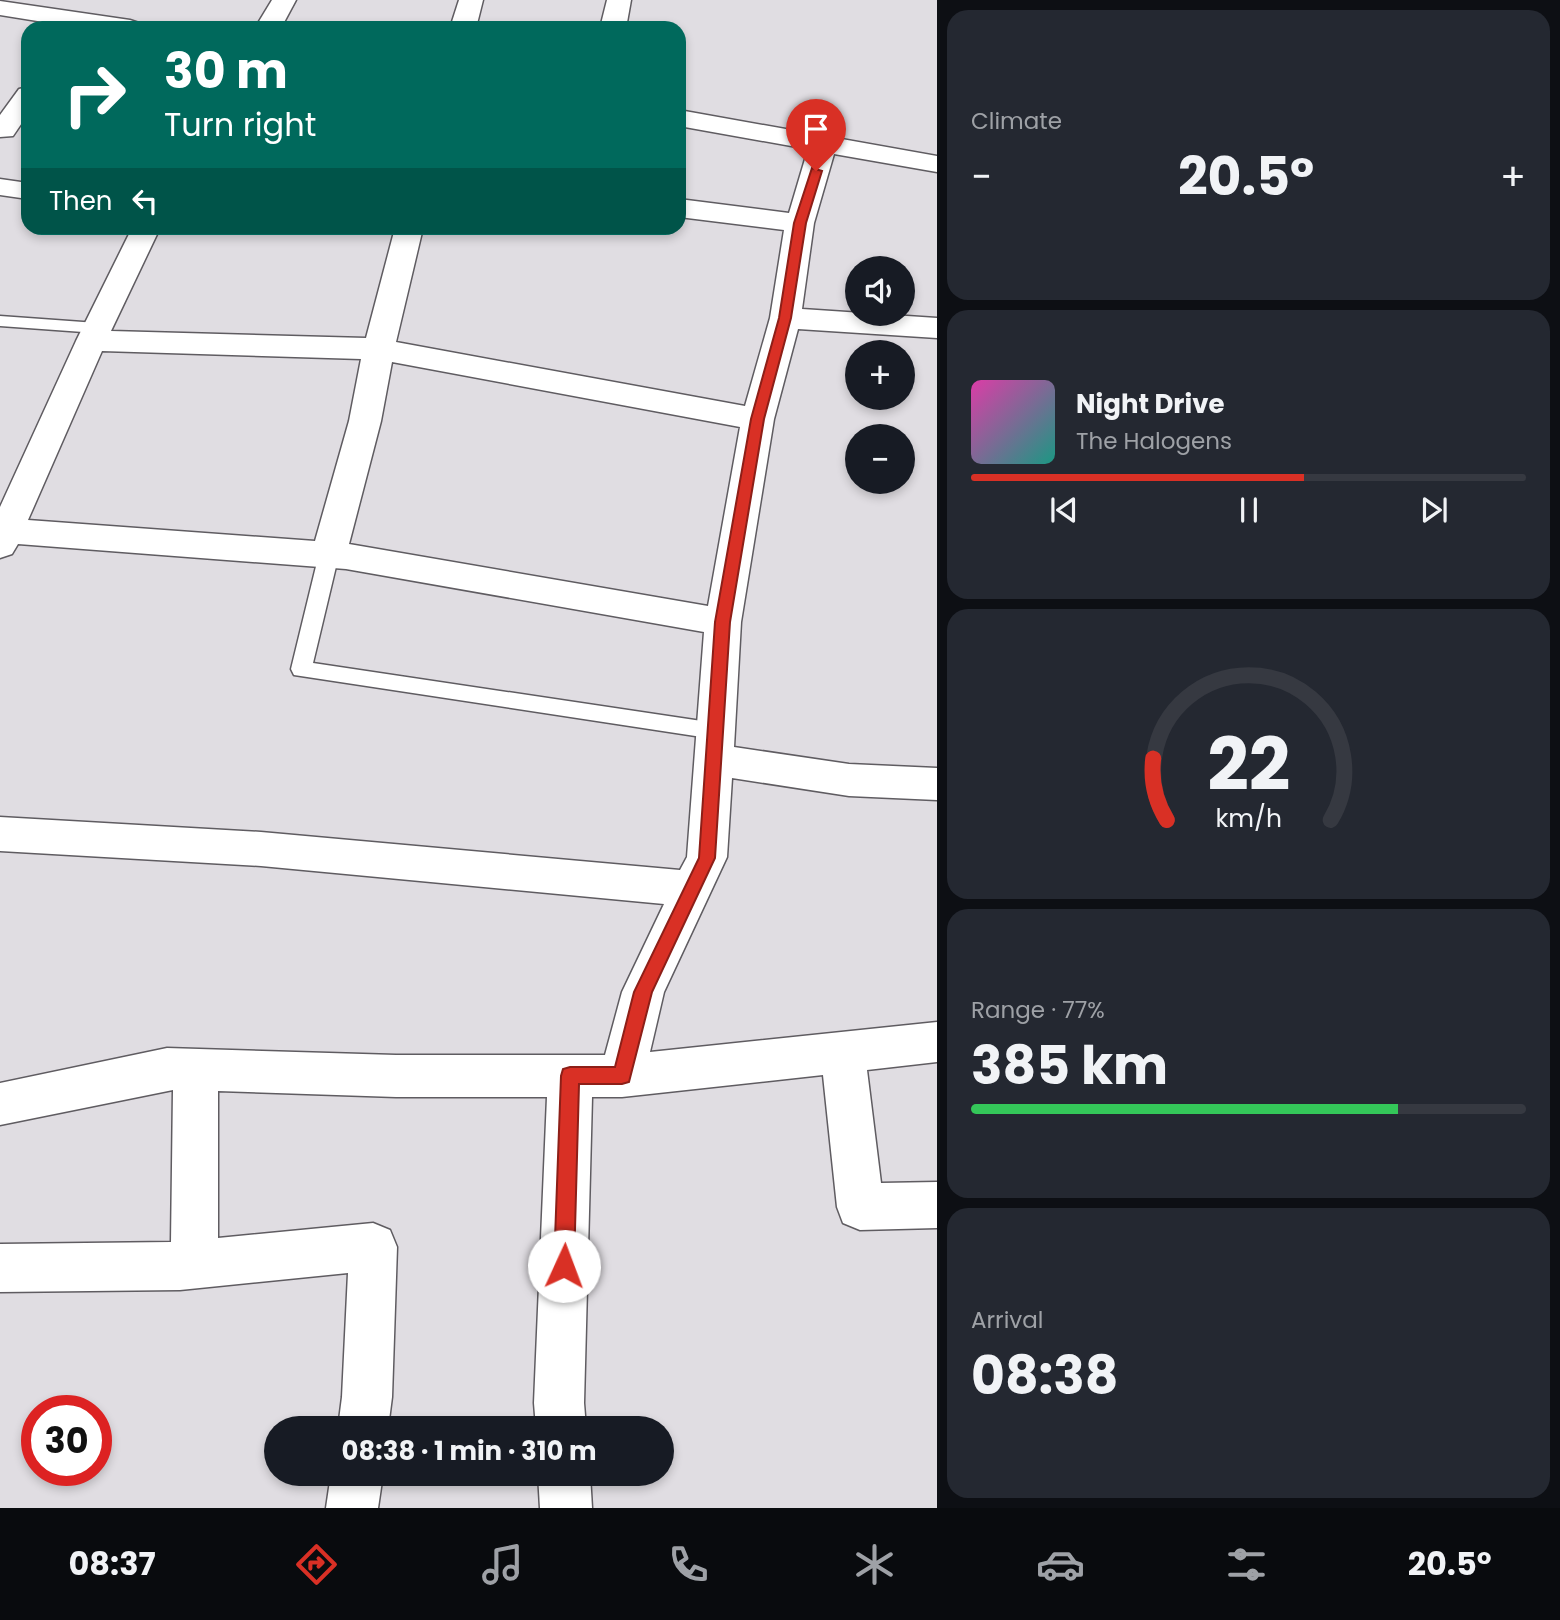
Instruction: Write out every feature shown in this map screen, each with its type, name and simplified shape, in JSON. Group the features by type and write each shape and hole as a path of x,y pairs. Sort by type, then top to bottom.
{"street":[{"path":"272,21 284,0"},
{"path":"465,21 471,0"},
{"path":"614,21 619,0"},
{"path":"0,8 64,21"},
{"path":"3,130 21,105"},
{"path":"686,119 937,164"},
{"path":"622,1076 643,992 707,858 723,622 758,419 785,318 800,223 824,145"},
{"path":"0,187 21,190"},
{"path":"686,209 800,223"},
{"path":"143,235 2,535 329,554 723,622"},
{"path":"329,554 365,421 379,349 407,235"},
{"path":"785,318 937,328"},
{"path":"94,335 379,349 758,419"},
{"path":"714,746 849,780 937,784"},
{"path":"0,834 79,836 694,889"},
{"path":"0,1104 167,1069 396,1076 622,1076 937,1042"},
{"path":"843,1051 860,1207 937,1205"},
{"path":"194,1265 196,1070"},
{"path":"560,1416 570,1076"},
{"path":"0,1268 194,1265 373,1247 365,1416"},
{"path":"352,1508 355,1486"},
{"path":"565,1486 566,1508"}],"lane":[{"path":"0,320 94,335"},
{"path":"329,554 301,669 714,746"}],"route":[{"path":"564,1266 570,1076 622,1076 643,992 707,858 723,622 758,419 785,318 800,223 816,171"}]}
